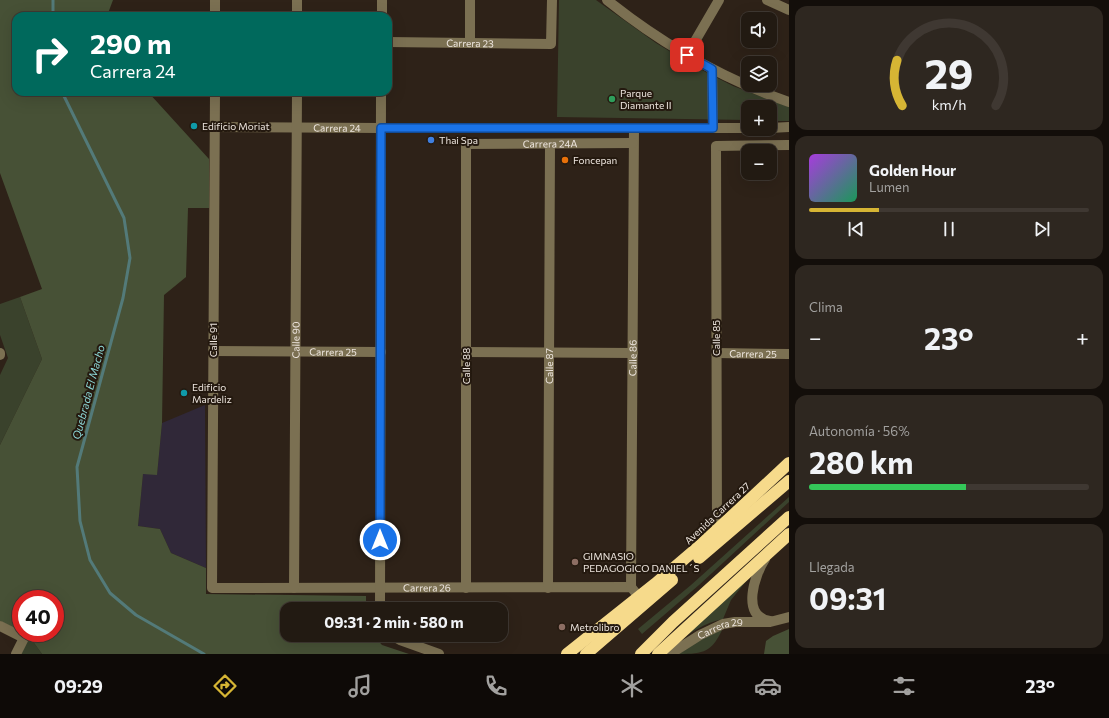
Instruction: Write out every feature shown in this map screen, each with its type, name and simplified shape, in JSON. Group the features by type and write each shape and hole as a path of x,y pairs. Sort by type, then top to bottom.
{"highway":[{"name":"Avenida Carrera 27","path":"567,654 704,543 789,463"},
{"path":"586,654 789,481"},
{"path":"641,654 670,625 789,517"},
{"path":"658,654 789,534"}],"street":[{"path":"215,0 215,12"},
{"path":"297,0 297,12"},
{"path":"382,0 382,12"},
{"path":"470,0 470,43"},
{"name":"Carrera 23","path":"392,42 551,44 552,0"},
{"path":"607,0 647,30 687,55 712,69 753,88 789,102"},
{"path":"687,55 719,0"},
{"path":"767,0 786,6"},
{"path":"712,69 713,128"},
{"name":"Calle 91","path":"212,588 215,96"},
{"name":"Calle 90","path":"294,588 297,96"},
{"path":"380,602 381,96"},
{"name":"Carrera 24","path":"214,127 741,128"},
{"name":"Calle 86","path":"631,587 634,128"},
{"path":"777,128 789,128"},
{"name":"Carrera 24A","path":"466,144 633,143"},
{"name":"Calle 88","path":"466,144 466,588"},
{"name":"Calle 87","path":"548,588 550,144"},
{"name":"Calle 85","path":"717,530 716,146 789,145"},
{"name":"Carrera 25","path":"213,351 381,352"},
{"path":"466,352 633,353"},
{"name":"Carrera 25","path":"716,353 789,354"},
{"path":"768,553 755,577 753,602 757,614 761,618 776,621"},
{"path":"631,587 639,597"},
{"name":"Carrera 26","path":"212,588 631,587"},
{"name":"Carrera 29","path":"670,654 700,635 723,624 735,622 766,623 789,617"},
{"path":"0,626 24,638 16,654"},
{"path":"406,642 439,654"}],"shaded area":[{"path":"205,405 206,568 171,553 160,529 138,526 143,473 157,474 162,423"}],"green space":[{"path":"0,0 113,0 108,12 12,12 12,96 152,96 209,159 209,208 188,208 186,277 164,295 162,423 157,475 143,474 138,526 160,529 171,553 206,568 206,594 366,596 366,602 280,602 280,642 379,642 382,645 409,654 42,654 33,642 64,642 64,590 12,590 12,627 0,621 0,445 42,359 20,297 42,289 0,173"},
{"name":"Parque Diamante II","path":"559,0 596,0 656,43 694,66 741,89 741,92 749,92 770,100 741,100 741,120 557,117"},
{"name":"Parque Diamante II","path":"777,102 789,107 789,121 777,121"},
{"path":"20,297 42,359 0,445 0,375 8,358 0,335 0,304"},
{"path":"789,497 789,502 699,585 642,634 638,629 691,585"},
{"path":"752,574 731,600 723,619 703,626 674,644"},
{"path":"723,628 715,642 706,650 695,653 679,654 712,631"},
{"path":"789,629 789,654 764,654 766,641"},
{"path":"26,642 33,642 42,654 21,654"}],"waterway":[{"name":"Quebrada El Macho","path":"53,0 53,12"},
{"name":"Quebrada El Macho","path":"64,96 124,218 130,258 123,298 77,467 80,521 90,560 110,593 136,615 204,654"}],"place":[{"name":"Parque Diamante II","path":"612,99"},
{"name":"Edificio Moriat","path":"194,126"},
{"name":"Thai Spa","path":"431,140"},
{"name":"Foncepan","path":"565,160"},
{"name":"Edificio Mardeliz","path":"184,393"},
{"name":"GIMNASIO PEDAGOGICO DANIEL´S","path":"575,562"},
{"name":"Metrolibro","path":"562,627"}],"route":[{"path":"380,540 381,128 713,128 712,69 687,55"}]}
